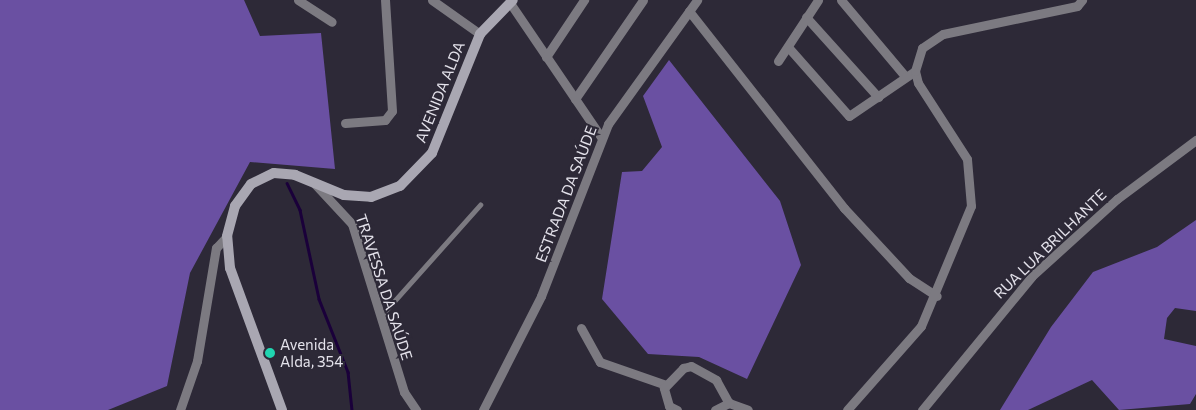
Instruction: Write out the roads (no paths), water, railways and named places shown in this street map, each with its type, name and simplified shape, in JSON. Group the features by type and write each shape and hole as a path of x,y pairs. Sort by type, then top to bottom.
{"street":[{"path":"298,0 332,22"},
{"path":"345,123 385,120 392,111 385,0"},
{"path":"432,0 480,34"},
{"path":"546,57 584,0"},
{"path":"575,99 643,0"},
{"name":"ESTRADA DA SAÚDE","path":"483,410 541,296 601,138 697,0"},
{"path":"778,61 818,0"},
{"path":"841,0 905,76"},
{"path":"847,410 921,326 937,296 965,228 971,171 923,95 915,71 922,48 943,34 1077,6 1082,0"},
{"path":"512,1 546,57 601,138"},
{"name":"AVENIDA ALDA","path":"282,410 232,278 227,236 241,195 264,175 286,173 344,195 371,197 400,186 418,171 444,130 480,34 512,1"},
{"path":"688,11 844,208 909,278 937,296"},
{"path":"806,17 878,97"},
{"path":"788,47 845,114 852,115 905,76 915,71"},
{"name":"RUA LUA BRILHANTE","path":"922,410 1032,276 1117,199 1196,140"},
{"name":"TRAVESSA DA SAÚDE","path":"313,182 348,216 404,392 416,410"},
{"path":"180,410 197,361 216,248 227,236"},
{"path":"581,328 600,362 666,385"},
{"path":"666,385 682,368 691,366 716,380 729,403 748,410"},
{"path":"666,385 669,406 677,410"},
{"path":"715,410 729,403"}],"lane":[{"path":"380,317 480,205"}],"waterway":[{"path":"287,183 300,210 319,299 348,372 352,410"}],"place":[{"name":"Avenida Alda, 354","path":"270,353"}]}
